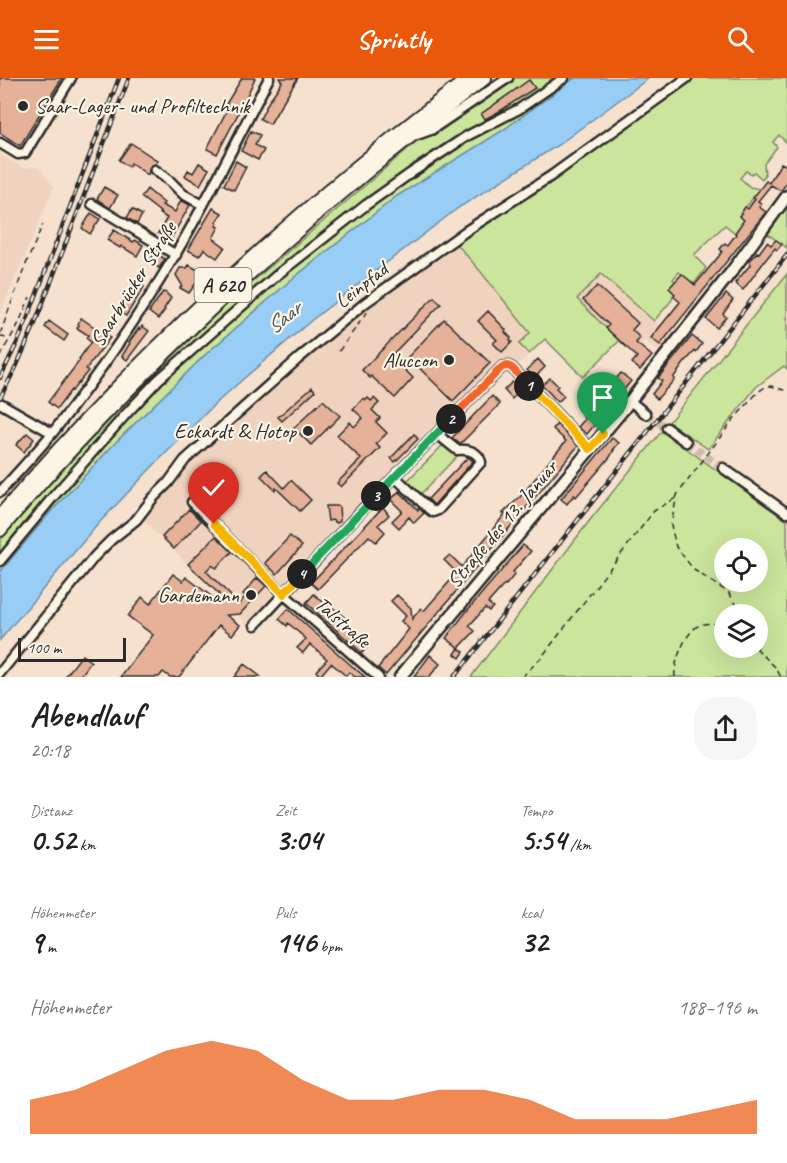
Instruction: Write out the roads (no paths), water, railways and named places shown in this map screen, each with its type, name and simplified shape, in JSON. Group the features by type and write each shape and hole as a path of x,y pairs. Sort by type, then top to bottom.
{"highway":[{"name":"A 620","path":"0,516 111,395 239,270 330,190 469,78"},
{"name":"A 620","path":"0,530 118,401 204,316 275,250 406,139 485,78"}],"main road":[{"name":"Straße des 13. Januar","path":"400,677 590,449 619,419 630,401 732,271 787,196"}],"street":[{"path":"0,143 18,154 25,153 71,78"},
{"name":"Saarbrücker Straße","path":"0,492 52,433 110,356 176,255 269,78"},
{"path":"406,139 431,130 508,78"},
{"path":"0,561 53,497 158,380 277,275 411,173 467,136 519,109 564,78"},
{"name":"Leinpfad","path":"0,673 95,556 136,520 185,460 298,359 387,286 551,176 687,78"},
{"path":"155,170 183,194 203,205"},
{"path":"92,204 176,255"},
{"path":"255,625 394,477 499,370 508,366 516,372 590,449"},
{"path":"630,401 646,414"},
{"path":"0,403 52,433"},
{"path":"667,428 686,442"},
{"path":"394,477 429,510 433,512 438,510 481,462 474,452 466,449 457,450 437,434"},
{"path":"723,468 787,513"},
{"name":"Talstraße","path":"192,502 284,594 378,677"}],"water":[{"name":"Saar","path":"575,78 649,78 558,145 458,208 313,319 242,380 152,467 99,523 0,640 0,572 48,515 118,440 205,355 291,280 397,196 502,131"}],"tunnel":[{"path":"646,414 667,428"},
{"path":"686,442 723,468"}],"railway":[{"path":"0,378 28,317 119,78"},
{"path":"0,398 34,326 129,78"},
{"path":"454,677 787,255"}],"place":[{"name":"Saar-Lager- und Profiltechnik","path":"23,106"},
{"name":"Aluccon","path":"449,360"},
{"name":"Eckardt & Hotop","path":"308,431"},
{"name":"Gardemann","path":"251,595"}]}
